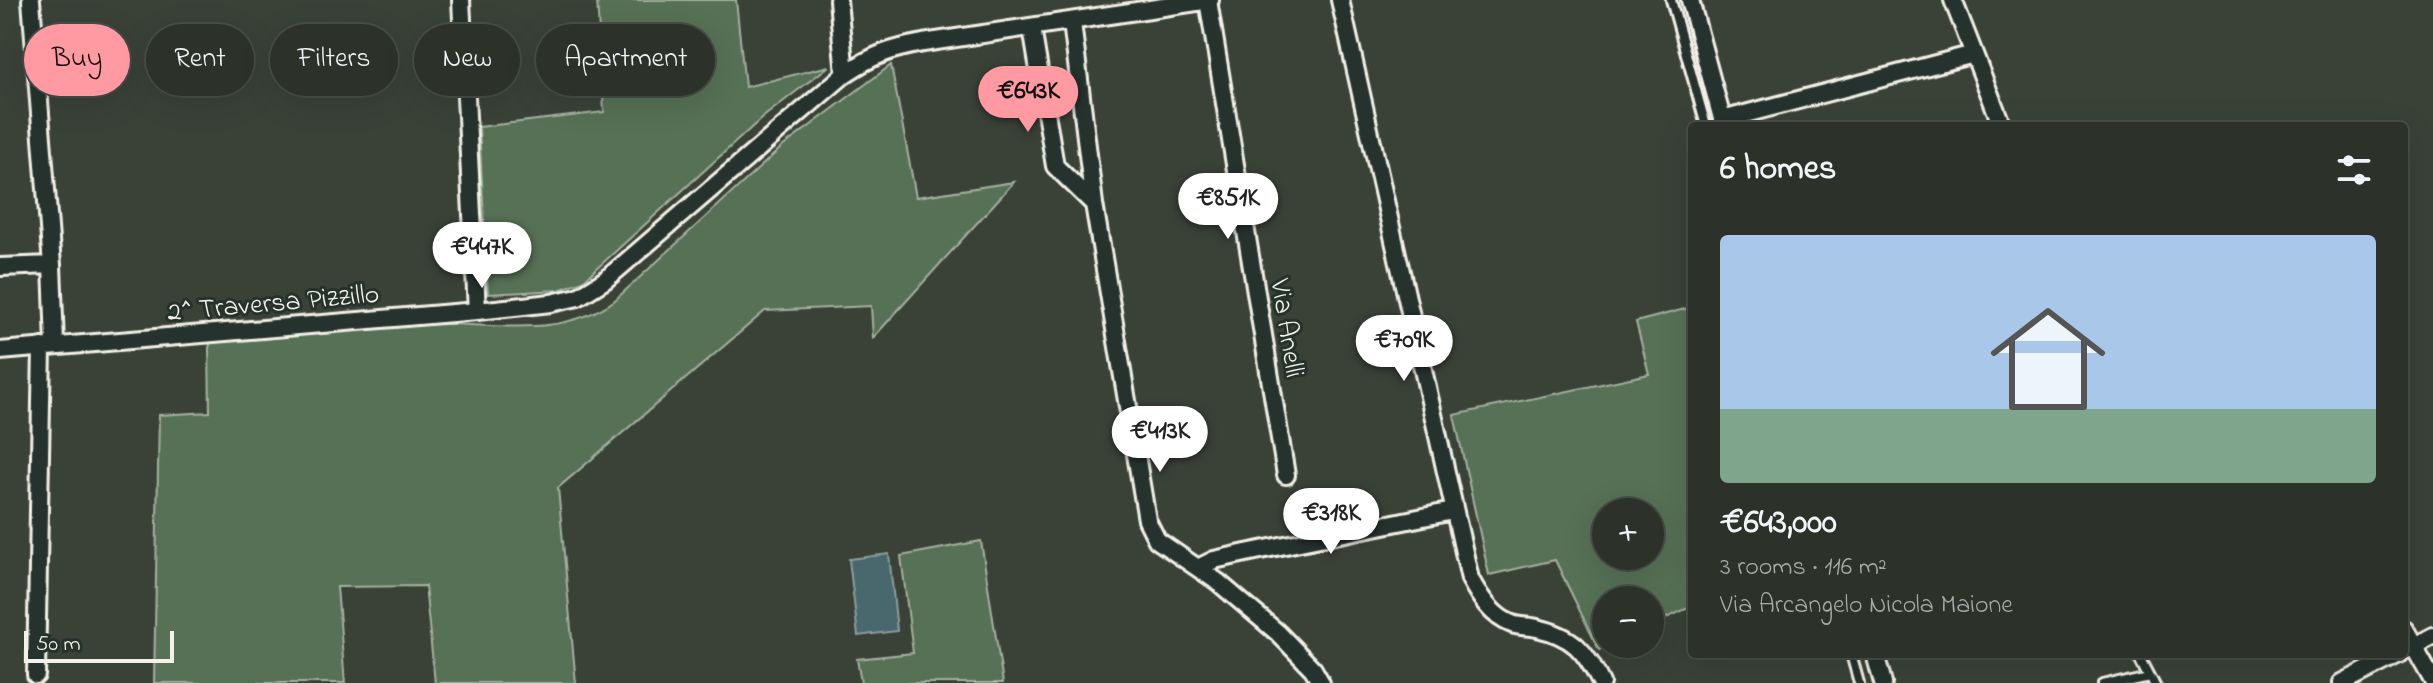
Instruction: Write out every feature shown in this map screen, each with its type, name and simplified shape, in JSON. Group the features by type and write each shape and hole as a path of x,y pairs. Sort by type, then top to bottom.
{"street":[{"path":"31,0 52,265 36,675"},
{"path":"461,0 477,311"},
{"path":"838,0 845,74"},
{"name":"2^ Traversa Pizzillo","path":"0,351 477,311 578,297 605,280 845,74 869,58 888,50 1209,0"},
{"name":"Via Anelli","path":"1209,0 1286,475"},
{"path":"1340,0 1470,579 1483,602 1509,624 1558,634 1577,645 1590,659 1601,683"},
{"path":"1690,0 1717,122"},
{"path":"1953,0 2000,122"},
{"path":"1072,22 1094,204 1147,520 1157,540 1218,582 1278,633 1313,669 1321,683"},
{"path":"1032,28 1055,166 1094,204"},
{"path":"1724,122 1974,54"},
{"path":"0,267 52,265"},
{"path":"1198,568 1214,560 1453,511"},
{"path":"2408,649 2433,636"},
{"path":"2408,654 2433,681"},
{"path":"1876,658 1883,683"},
{"path":"2342,683 2391,658"}],"lane":[{"path":"1671,0 1716,122"},
{"path":"1852,658 1859,683"},
{"path":"2143,658 2156,683"},
{"path":"2102,683 2150,672"}],"green space":[{"path":"597,0 736,0 745,87 829,66 762,118 583,281 559,290 488,294 479,127 604,112 603,96 715,96 715,24 598,24"},
{"path":"891,65 916,197 1014,182 873,338 871,306 765,311 558,488 576,683 435,683 425,586 337,587 345,683 154,683 159,415 210,412 211,340 393,325 520,327 569,321 593,313 615,300 782,147"},
{"path":"1688,308 1688,608 1664,619 1664,586 1592,586 1592,636 1555,560 1489,575 1454,415 1649,374 1636,322"},
{"path":"981,541 1003,683 861,683 857,659 913,653 901,556"}],"water":[{"path":"889,554 897,631 858,636 849,559"}]}
